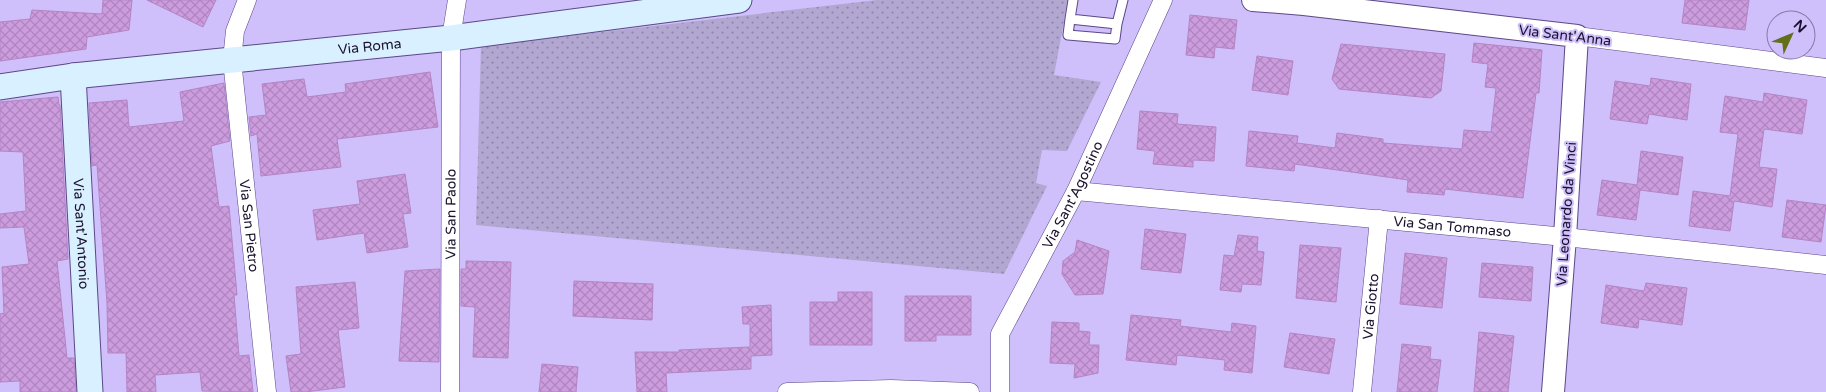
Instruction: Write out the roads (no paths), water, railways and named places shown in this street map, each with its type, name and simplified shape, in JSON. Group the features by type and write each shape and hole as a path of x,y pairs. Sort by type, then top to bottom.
{"main road":[{"name":"Via Roma","path":"0,87 73,76 451,38 703,2 739,0"},
{"name":"Via Sant'Antonio","path":"73,76 90,392"}],"street":[{"name":"Via San Pietro","path":"247,0 235,31 232,60 267,392"},
{"name":"Via San Paolo","path":"450,392 451,38 457,0"},
{"name":"Via Sant'Agostino","path":"1000,392 1000,334 1076,191 1163,0"},
{"name":"Via Sant'Anna","path":"1253,0 1303,2 1826,68"},
{"name":"Via Leonardo da Vinci","path":"1553,392 1578,36"},
{"name":"Via San Tommaso","path":"1076,191 1565,237 1826,265"},
{"name":"Via Giotto","path":"1362,392 1378,219"},
{"path":"787,392 891,389 970,392"}],"lane":[{"path":"1073,0 1068,35 1115,39 1123,0"},
{"path":"1070,19 1117,24"}]}
